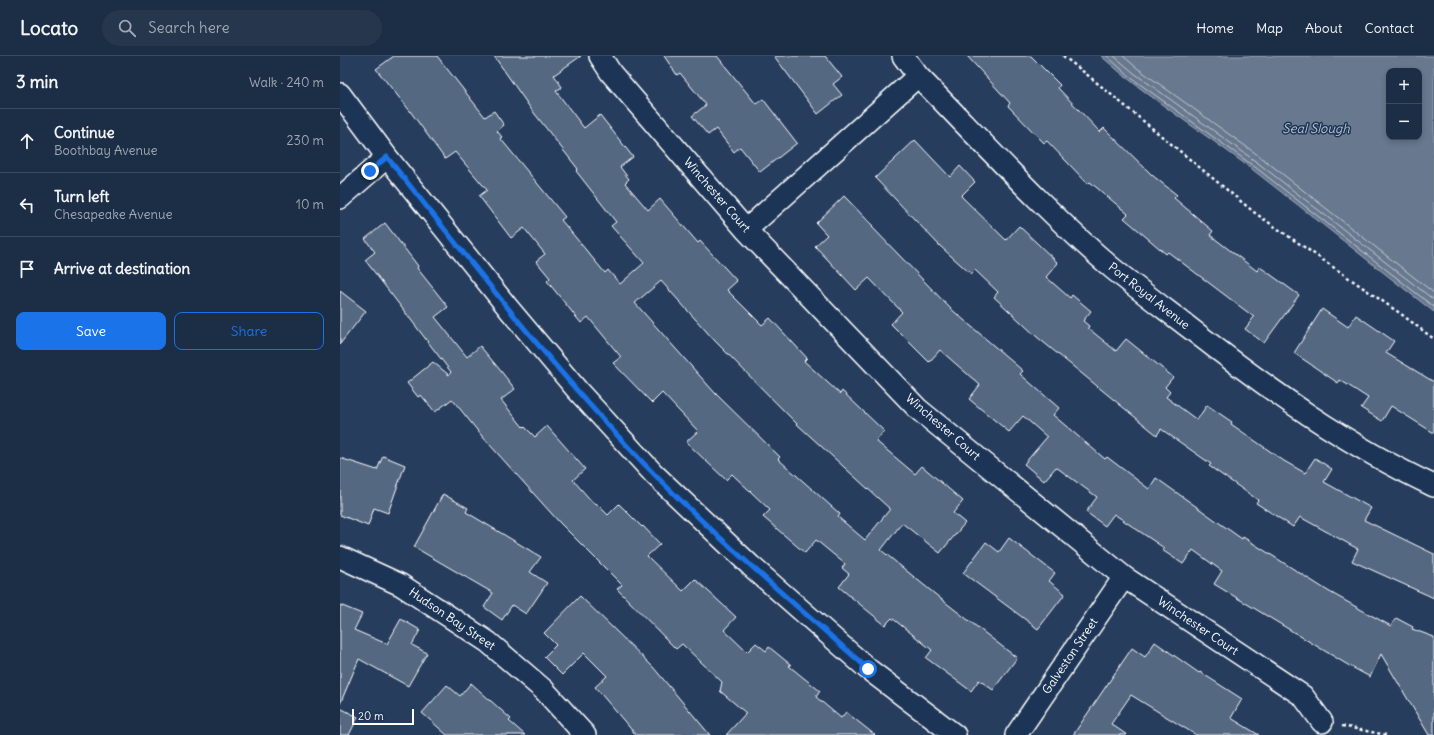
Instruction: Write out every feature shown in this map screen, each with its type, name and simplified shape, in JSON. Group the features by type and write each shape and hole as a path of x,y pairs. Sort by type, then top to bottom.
{"street":[{"name":"Winchester Court","path":"600,56 611,73 746,230 918,409 1124,577 1303,696 1322,722"},
{"name":"Port Royal Avenue","path":"903,56 918,76 1036,196 1113,268 1252,376 1332,432 1407,474 1434,486"},
{"path":"746,230 918,76"},
{"path":"340,94 387,157 573,385 654,474 751,566 863,664 955,735"},
{"path":"340,198 387,157"},
{"name":"Hudson Bay Street","path":"340,557 401,585 488,642 544,690 585,735"},
{"name":"Galveston Street","path":"1016,735 1124,577"}],"path":[{"path":"1063,56 1255,213 1401,314 1434,339"},
{"path":"1322,722 1386,735"}],"water":[{"name":"Seal Slough","path":"1101,56 1434,56 1434,312 1253,170 1138,86"}],"building":[{"path":"394,56 437,56 485,117 494,111 504,125 497,131 502,137 500,138 565,217 561,220 605,273 608,270 620,284 644,263 611,226 616,222 576,171 578,169 531,109 494,56 581,56 554,75 562,87 556,91 584,128 600,115 633,157 620,167 629,179 625,183 648,210 660,199 698,243 700,241 737,281 727,290 762,325 770,318 807,358 804,361 840,394 842,391 884,431 876,441 915,474 922,466 963,501 953,513 965,523 940,553 902,523 881,550 1017,658 993,690 979,680 971,691 926,658 932,650 892,618 885,625 839,587 849,574 842,568 845,564 816,540 805,553 763,517 770,510 732,474 726,480 686,442 698,431 662,393 652,403 613,363 621,357 588,317 581,323 547,281 550,278 536,261 545,254 524,228 511,238 479,196 487,190 455,152 445,159 410,111 376,69","holes":["661,281 715,341 799,426 890,509 865,540 838,517 840,514 778,459 780,457 715,393 635,303"]},
{"path":"664,56 717,56 756,104 763,99 797,143 760,172 740,147 734,152 716,129 708,135 692,116 706,105 680,73 677,75"},
{"path":"774,56 825,56 842,77 833,84 842,95 818,114"},
{"path":"967,56 1031,56 1060,85 1058,88 1100,132 1104,128 1152,175 1177,195 1174,198 1213,231 1210,235 1257,271 1260,267 1299,295 1264,343 1245,329 1254,317 1168,252 1166,254 1124,218 1128,214 1090,182 1088,184 1047,141 1044,143 1008,106 1010,103"},
{"path":"915,140 950,177 960,166 975,182 961,196 1006,240 1019,226 1058,263 1046,277 1070,298 1072,295 1091,311 1083,321 1089,326 1088,328 1116,351 1126,339 1173,377 1165,387 1170,392 1166,397 1197,420 1207,405 1232,422 1231,424 1284,461 1305,473 1315,458 1332,469 1324,482 1371,508 1364,520 1434,554 1434,598 1352,561 1358,549 1300,517 1293,527 1256,503 1258,500 1209,466 1211,464 1161,429 1157,435 1037,337 994,297 998,292 975,270 971,274 940,246 875,178"},
{"path":"844,196 950,308 1023,371 1020,374 1059,408 1053,415 1105,459 1107,457 1149,489 1156,478 1242,539 1243,537 1328,591 1391,626 1396,618 1413,627 1412,629 1434,637 1434,735 1429,735 1381,654 1370,677 1214,584 1222,571 1193,550 1183,564 1162,550 1164,548 1114,514 1105,526 1086,512 1097,497 1056,467 1044,481 1024,464 1047,437 1023,416 1009,432 987,414 969,399 980,385 940,350 929,362 891,324 902,312 869,278 856,290 815,246 827,235 816,223"},
{"path":"385,223 418,266 417,268 448,307 435,317 467,357 480,346 500,370 515,389 501,400 523,427 524,426 535,437 547,426 585,469 573,480 595,505 596,503 608,515 619,504 642,527 643,526 660,544 647,556 683,591 695,579 736,617 724,630 747,652 756,643 766,651 769,647 791,665 789,666 820,691 816,697 841,718 846,712 875,735 726,735 746,713 720,691 722,682 682,644 676,649 617,589 622,585 560,523 481,435 452,399 435,412 421,395 418,397 407,383 433,362 449,375 451,372 365,260 375,252 365,239"},
{"path":"340,291 366,311 340,344"},
{"path":"1322,309 1348,327 1356,315 1394,341 1386,353 1434,382 1434,433 1391,406 1382,421 1361,408 1368,398 1340,380 1338,383 1294,353"},
{"path":"383,456 405,465 388,513 374,508 368,526 340,515 340,458 377,470"},
{"path":"443,494 468,508 466,512 541,557 530,572 547,583 526,614 512,605 502,620 484,607 493,593 414,547"},
{"path":"1009,538 1055,573 1049,581 1065,594 1038,629 963,573 986,542 999,552"},
{"path":"580,596 653,667 710,735 636,735 595,687 607,676 584,653 562,675 544,657 556,645 544,633"},
{"path":"340,605 362,614 354,630 387,644 401,619 420,630 412,645 427,653 408,686 359,659 340,704"},
{"path":"1155,642 1199,673 1200,672 1242,699 1231,718 1259,735 1196,735 1131,695 1111,724 1127,735 1073,735 1132,648 1145,657"},
{"path":"471,683 511,719 509,721 525,735 447,735 422,713 447,685 460,696"},
{"path":"340,708 358,717 349,735 340,735"}],"route":[{"path":"370,171 387,157 509,309 578,390 654,474 751,566 868,669"}]}
